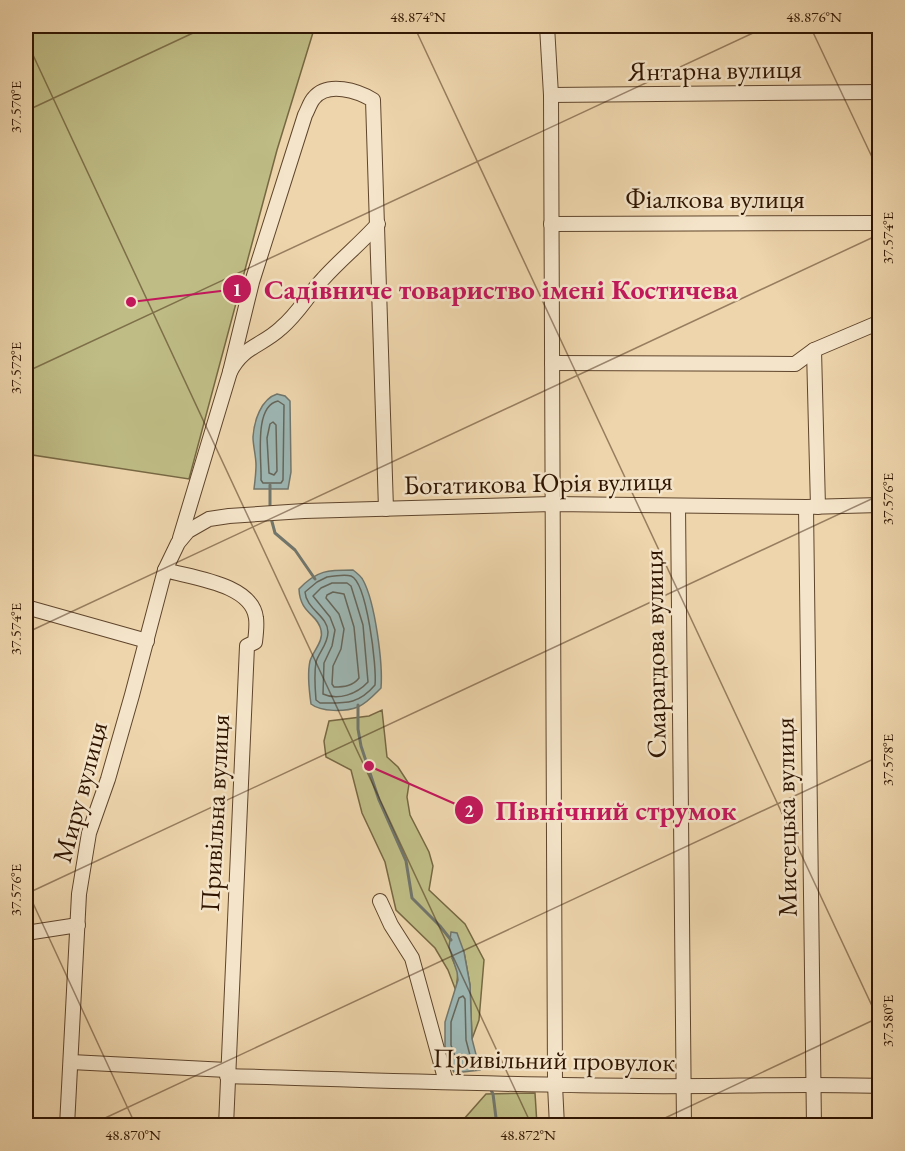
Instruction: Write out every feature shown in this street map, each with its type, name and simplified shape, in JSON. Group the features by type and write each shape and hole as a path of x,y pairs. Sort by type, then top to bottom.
{"street":[{"path":"547,26 550,95 557,1125"},
{"path":"178,543 230,372 252,282 305,115 314,97 333,89 350,91 373,100 386,509"},
{"name":"Янтарна вулиця","path":"550,95 879,92"},
{"name":"Фіалкова вулиця","path":"551,224 879,223"},
{"path":"230,372 237,359 279,330 297,313 313,289 378,224"},
{"path":"552,363 795,364 814,350 879,322"},
{"name":"Мистецька вулиця","path":"814,350 812,507 814,1125"},
{"name":"Богатикова Юрія вулиця","path":"199,524 209,519 229,516 552,504 812,507 879,505"},
{"name":"Смарагдова вулиця","path":"678,506 684,1125"},
{"name":"Миру вулиця","path":"67,1125 79,894 89,833 108,779 165,570 178,543 188,531 199,524"},
{"name":"Привільна вулиця","path":"165,570 234,589 248,599 256,616 255,642 247,646 226,1125"},
{"path":"26,607 147,641"},
{"path":"381,901 391,925 412,958 446,1082"},
{"path":"26,933 78,926"},
{"name":"Привільний провулок","path":"71,1062 227,1073 446,1082 684,1087 813,1083 879,1086"}],"shaded area":[{"path":"26,26 315,26 277,150 189,479 26,454"},
{"path":"382,710 387,757 398,767 409,784 407,797 410,815 429,852 433,866 429,890 465,924 484,960 479,1020 472,1039 470,985 464,952 452,958 458,972 456,991 448,970 435,948 396,910 385,862 362,813 351,770 326,757 324,741 329,721 369,716"},
{"path":"535,1093 537,1125 462,1125 464,1119 486,1094"}],"water":[{"path":"277,394 285,396 290,401 291,472 288,489 254,489 255,424 259,411 271,397"},
{"path":"353,570 363,580 371,603 379,649 381,688 367,701 353,709 321,709 311,704 308,677 310,661 322,634 316,620 302,604 299,589 323,572"},
{"path":"451,932 457,933 464,952 470,985 472,1039 480,1070 454,1073 445,1046 445,1022 458,980 449,947"}],"waterway":[{"path":"270,485 270,508"},
{"path":"271,518 275,533 295,550 315,579"},
{"path":"358,705 361,746 379,800 406,861 412,898 451,940"},
{"path":"490,1088 493,1094 497,1126"}],"place":[{"name":"Садівниче товариство імені Костичева","path":"131,302"},
{"name":"Північний струмок","path":"369,766"}]}
